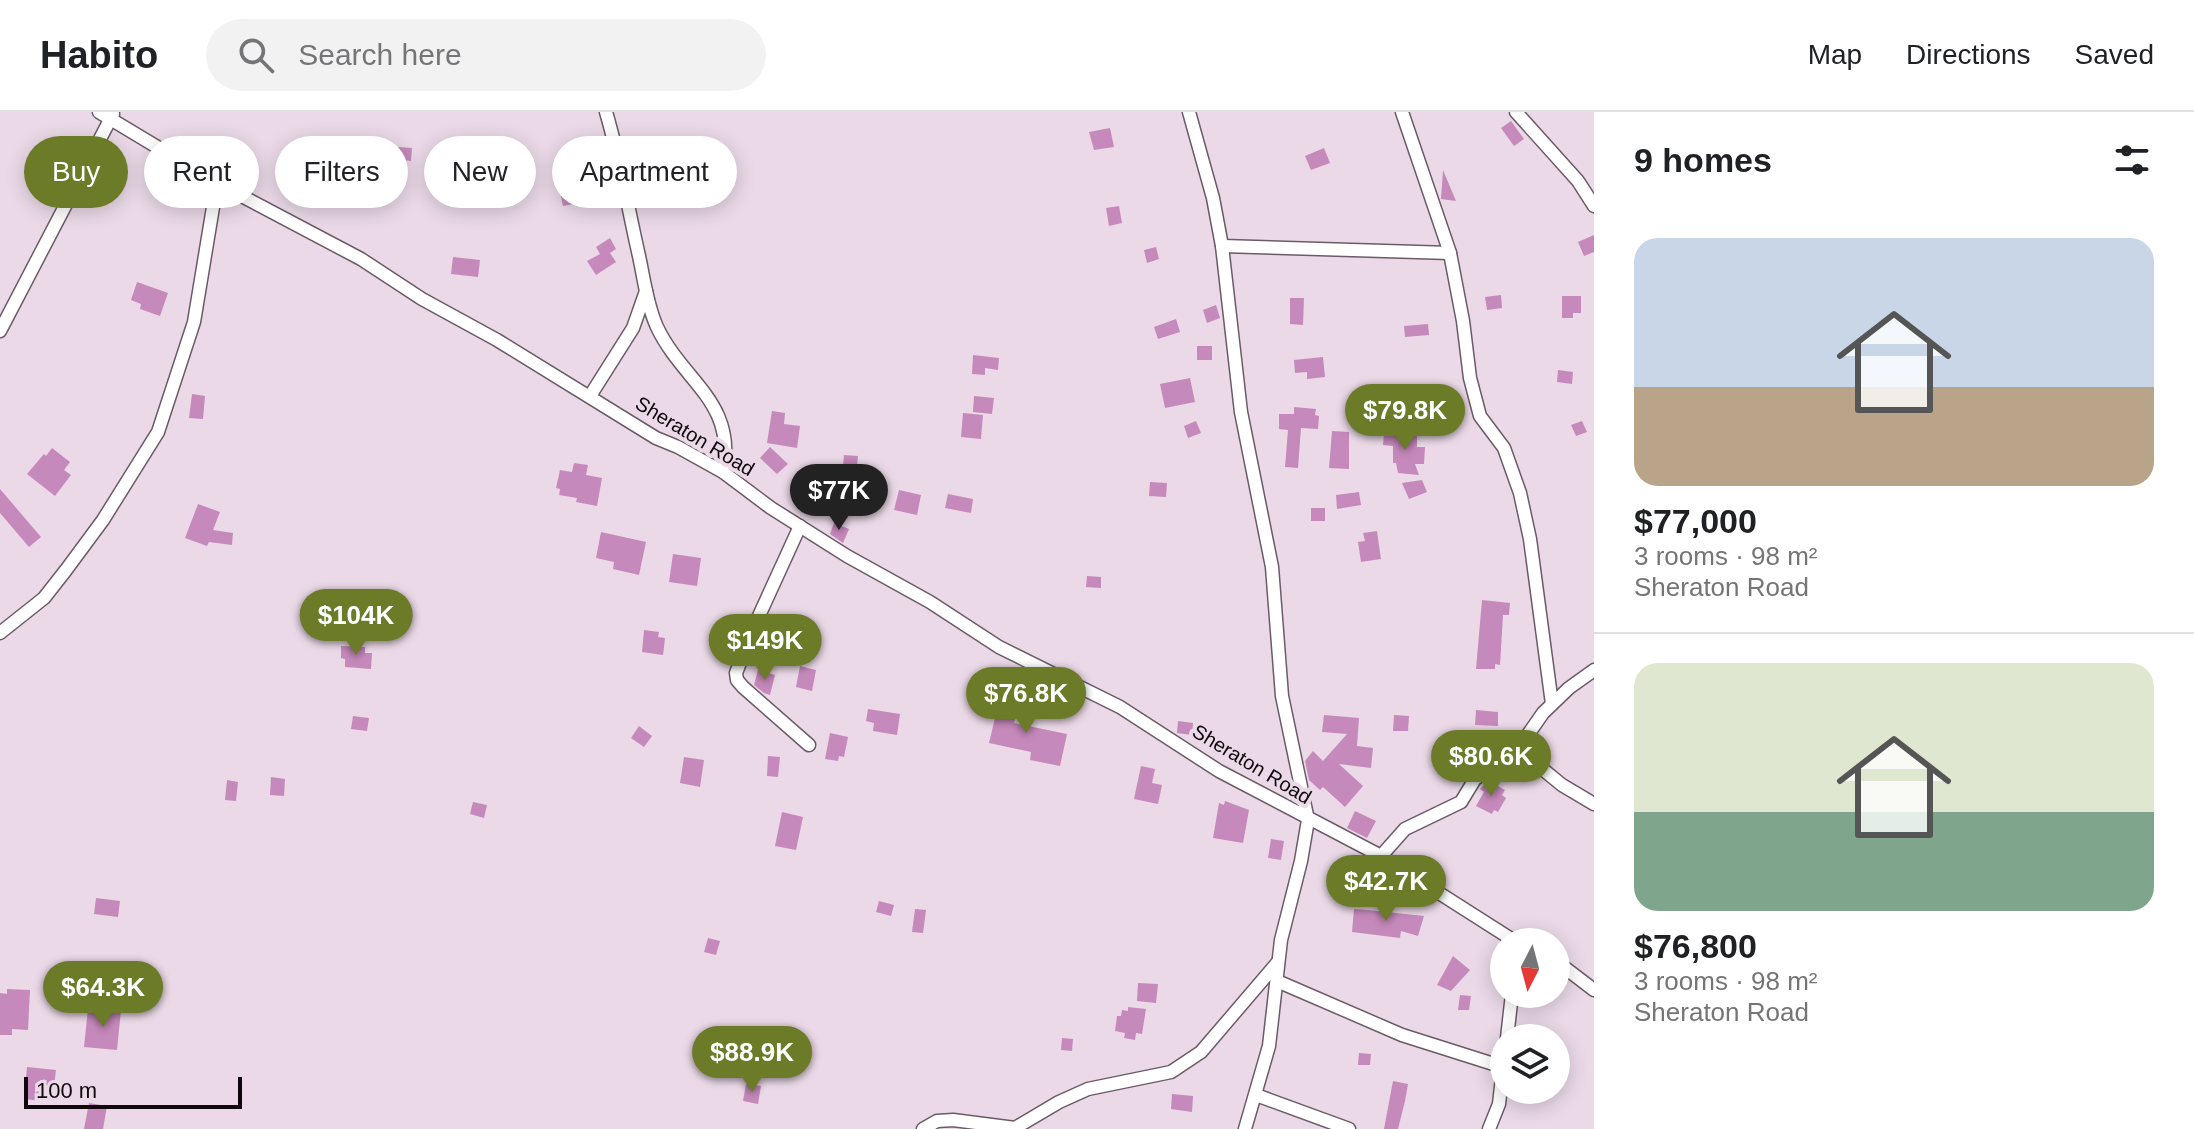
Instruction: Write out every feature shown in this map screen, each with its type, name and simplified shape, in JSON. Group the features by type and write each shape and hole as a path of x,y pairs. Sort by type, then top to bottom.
{"street":[{"name":"Sheraton Road","path":"99,112 112,116 144,136"},
{"path":"606,112 657,328 718,413 727,438 723,472"},
{"path":"1189,112 1213,198 1222,246 1241,412 1272,567 1282,696 1308,820 1301,861 1287,906 1269,1046 1245,1129"},
{"path":"1402,112 1437,207 1450,253 1470,378 1480,416 1504,448 1520,493 1532,552 1552,704"},
{"path":"1516,112 1578,181 1594,206"},
{"path":"0,331 112,116"},
{"name":"Sheraton Road","path":"259,205 361,259 422,299 590,396 656,438 723,472 771,508 930,602 999,647 1120,707 1219,771 1381,856 1493,928"},
{"path":"0,633 44,598 59,580 103,520 158,432 194,322 213,208"},
{"path":"1222,246 1450,253"},
{"path":"590,396 633,328 646,291"},
{"path":"800,526 736,673 743,687 809,745"},
{"path":"1381,856 1405,829 1461,802 1475,779 1518,749 1552,704 1594,670"},
{"path":"1518,749 1562,785 1594,804"},
{"path":"923,1129 937,1121 953,1120 1015,1128 1088,1089 1171,1072 1201,1052 1278,962"},
{"path":"1570,972 1594,990"},
{"path":"1277,981 1402,1035 1490,1063"},
{"path":"1256,1095 1349,1129"},
{"path":"1489,1129 1499,1104"}],"building":[{"path":"1511,121 1524,139 1514,146 1501,128"},
{"path":"1110,128 1114,147 1094,150 1089,132"},
{"path":"408,148 412,148 411,161 408,161"},
{"path":"1324,148 1330,163 1311,170 1305,156"},
{"path":"1443,170 1456,201 1441,199"},
{"path":"1119,206 1122,223 1109,226 1106,208"},
{"path":"1594,235 1594,252 1584,256 1578,242"},
{"path":"610,238 616,249 610,253 616,262 596,275 587,261 600,254 596,247"},
{"path":"1156,247 1159,259 1147,263 1144,250"},
{"path":"453,257 480,260 478,277 451,274"},
{"path":"137,282 168,293 160,316 140,309 141,304 131,300"},
{"path":"1501,295 1502,308 1487,310 1485,297"},
{"path":"1562,296 1581,296 1581,313 1573,313 1573,318 1562,318"},
{"path":"1290,298 1304,298 1303,325 1290,324"},
{"path":"1216,305 1220,318 1207,323 1203,310"},
{"path":"1176,319 1180,332 1158,339 1154,327"},
{"path":"1428,324 1429,335 1405,337 1404,326"},
{"path":"1197,346 1212,346 1212,360 1197,360"},
{"path":"973,355 999,358 998,370 985,368 985,375 972,374"},
{"path":"1323,357 1325,377 1307,379 1307,372 1295,373 1294,360"},
{"path":"1558,370 1573,372 1572,384 1557,382"},
{"path":"1190,378 1195,402 1165,408 1160,384"},
{"path":"192,394 205,396 203,419 189,418"},
{"path":"974,396 994,398 992,414 973,412"},
{"path":"1365,405 1390,406 1388,432 1363,430"},
{"path":"1294,407 1316,409 1315,415 1319,416 1318,429 1301,428 1298,468 1285,467 1288,430 1279,429 1279,414 1294,414"},
{"path":"772,411 785,413 784,424 800,426 797,448 767,443"},
{"path":"963,413 983,415 981,439 961,437"},
{"path":"1196,421 1201,433 1188,438 1184,426"},
{"path":"1582,421 1587,432 1576,436 1571,425"},
{"path":"1332,431 1349,432 1349,469 1329,468"},
{"path":"1384,433 1417,434 1417,447 1425,447 1424,464 1415,464 1419,475 1398,473 1396,463 1393,463 1393,446 1383,445"},
{"path":"770,447 788,464 777,474 760,458"},
{"path":"52,448 70,462 64,470 71,475 55,496 27,474"},
{"path":"844,455 858,456 855,484 841,521 838,520 839,505 824,500 830,484 841,488"},
{"path":"574,463 588,465 586,475 602,478 597,506 559,495 560,489 556,488 560,470 572,472"},
{"path":"1422,480 1427,492 1409,499 1402,483"},
{"path":"1150,482 1167,483 1166,497 1149,496"},
{"path":"0,489 41,537 29,547 0,513"},
{"path":"899,490 921,495 917,515 894,510"},
{"path":"1359,492 1361,505 1337,509 1336,495"},
{"path":"948,494 973,499 971,513 945,508"},
{"path":"198,504 220,512 213,530 233,533 232,545 209,542 207,546 185,538"},
{"path":"1311,508 1325,508 1325,521 1311,521"},
{"path":"834,523 849,529 843,543 830,534"},
{"path":"1377,531 1381,559 1361,562 1358,542 1365,541 1363,533"},
{"path":"601,532 646,542 639,575 613,569 614,562 596,558"},
{"path":"673,554 701,558 697,586 669,582"},
{"path":"1087,576 1101,577 1101,588 1086,587"},
{"path":"1482,600 1510,603 1509,615 1503,615 1500,665 1495,664 1495,669 1476,669"},
{"path":"644,630 659,632 658,637 665,638 663,655 642,652"},
{"path":"341,646 365,647 365,653 372,653 371,669 345,667"},
{"path":"800,666 816,670 812,691 796,687"},
{"path":"758,670 775,675 770,695 754,685"},
{"path":"1001,693 1019,696 1014,723 1067,734 1060,766 1030,760 1031,752 989,743"},
{"path":"868,709 900,714 897,735 873,731 874,723 866,721"},
{"path":"1476,710 1498,712 1498,726 1475,725"},
{"path":"1324,715 1359,718 1357,746 1373,748 1371,768 1339,764 1363,786 1345,807 1323,787 1320,790 1309,780 1305,761 1313,751 1323,761 1347,734 1322,732"},
{"path":"1394,715 1409,716 1408,731 1393,731"},
{"path":"353,716 369,718 367,731 351,729"},
{"path":"1178,721 1193,723 1192,735 1177,733"},
{"path":"639,726 652,736 644,747 631,738"},
{"path":"830,733 848,737 844,757 839,756 838,761 825,759"},
{"path":"768,756 780,757 778,777 767,776"},
{"path":"684,757 704,760 700,787 680,783"},
{"path":"1141,766 1155,769 1152,783 1162,785 1158,804 1134,799"},
{"path":"271,777 285,779 284,796 270,795"},
{"path":"227,780 238,782 236,801 225,800"},
{"path":"1488,781 1505,790 1502,795 1506,798 1498,812 1494,810 1492,814 1476,806 1484,792 1480,789"},
{"path":"1225,801 1249,810 1243,843 1213,838 1219,803 1224,805"},
{"path":"473,802 487,805 484,818 470,814"},
{"path":"1355,811 1376,821 1367,838 1347,828"},
{"path":"782,812 803,817 796,850 775,846"},
{"path":"1271,839 1284,841 1281,860 1268,858"},
{"path":"1378,881 1394,885 1391,896 1375,892"},
{"path":"96,898 120,901 118,917 94,914"},
{"path":"879,901 894,905 891,916 876,912"},
{"path":"915,909 926,910 923,933 912,932"},
{"path":"1354,909 1424,916 1418,936 1401,931 1400,938 1352,932"},
{"path":"708,938 720,941 716,955 704,952"},
{"path":"1453,956 1470,970 1451,991 1437,985"},
{"path":"1138,983 1158,984 1156,1003 1137,1001"},
{"path":"7,989 30,990 28,1030 12,1029 12,1035 0,1035 0,993 7,994"},
{"path":"1460,995 1471,996 1469,1010 1458,1010"},
{"path":"1128,1007 1146,1009 1142,1034 1136,1033 1135,1040 1124,1038 1125,1033 1115,1031 1117,1016 1121,1016 1122,1010 1128,1011"},
{"path":"88,1009 121,1010 117,1050 84,1047"},
{"path":"1062,1038 1073,1039 1072,1051 1061,1050"},
{"path":"1359,1053 1371,1054 1370,1065 1358,1065"},
{"path":"27,1067 56,1070 54,1086 42,1085 41,1101 24,1099"},
{"path":"1393,1081 1408,1084 1405,1101 1398,1129 1384,1129"},
{"path":"746,1084 761,1086 758,1104 743,1101"},
{"path":"1172,1094 1193,1096 1192,1112 1171,1109"},
{"path":"89,1103 107,1106 103,1129 84,1129"}]}
